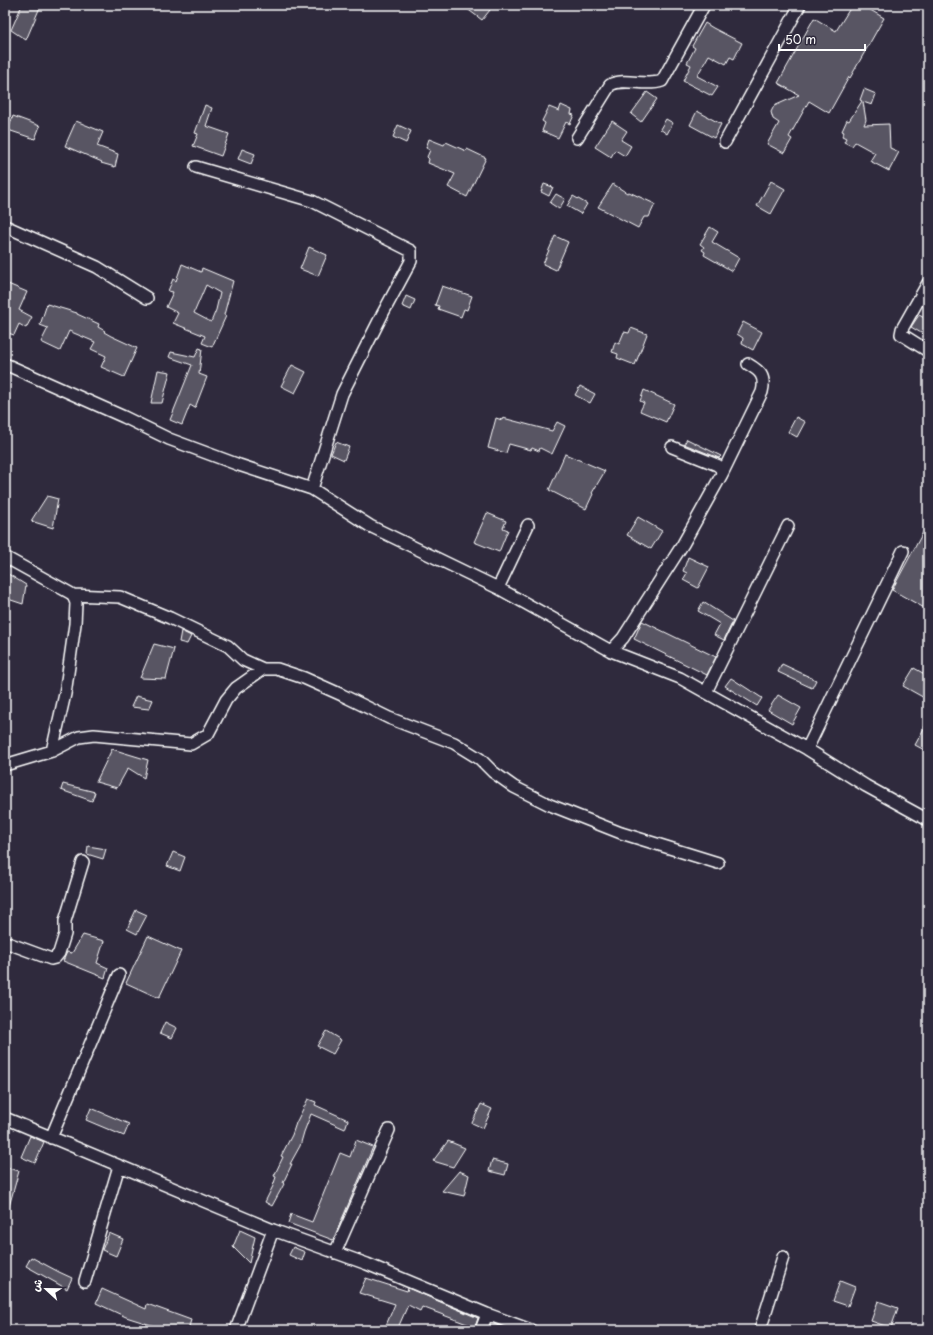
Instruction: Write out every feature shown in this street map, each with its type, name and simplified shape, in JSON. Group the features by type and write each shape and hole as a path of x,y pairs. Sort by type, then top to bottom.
{"street":[{"path":"577,138 610,85 615,82 656,84 662,81 704,5"},
{"path":"725,142 800,5"},
{"path":"196,167 312,201 411,251 411,261 342,394 312,489"},
{"path":"5,226 97,267 147,298"},
{"path":"928,283 902,328 901,334 928,351"},
{"path":"5,364 124,417 169,439 239,465 312,489 370,526 498,588 611,651 680,678 807,749 866,786 928,820"},
{"path":"611,651 623,638 683,544 722,474 762,392 764,384 762,375 757,369 748,364"},
{"path":"672,447 717,465 722,468 722,474"},
{"path":"498,588 528,525"},
{"path":"706,692 788,526"},
{"path":"807,749 904,551"},
{"path":"5,557 73,595 120,597 170,618 228,646 243,660 263,670"},
{"path":"52,751 65,694 75,624 76,603 73,595"},
{"path":"5,765 52,751 80,737 94,735 190,744 208,734 226,700 236,688 263,670 277,669 304,678 342,694 389,718 454,743 480,759 493,772 514,787 550,805 621,833 718,863"},
{"path":"5,942 51,959 55,958 59,953 65,934 65,921 83,862"},
{"path":"51,1138 119,975"},
{"path":"5,1118 273,1230 367,1264 487,1314 532,1330"},
{"path":"334,1253 389,1130"},
{"path":"85,1281 119,1166"},
{"path":"236,1330 273,1230"},
{"path":"760,1330 783,1257"},
{"path":"481,1330 487,1314"}],"building":[{"path":"22,5 41,5 26,40 11,30"},
{"path":"462,5 484,5 490,10 482,20"},
{"path":"852,5 862,5 884,18 829,113 809,101 789,137 792,139 784,153 767,144 779,123 773,119 771,112 774,106 799,95 778,83 814,18 836,31"},
{"path":"705,23 742,43 734,59 730,57 726,64 709,55 697,76 718,87 712,96 683,81 691,65 687,63 695,48 692,46"},
{"path":"864,89 876,94 872,105 863,102 866,120 864,125 889,124 890,148 899,152 889,171 870,161 875,153 855,142 852,146 844,142 846,138 842,136 844,132 842,131 847,120 849,121 862,101 860,100"},
{"path":"647,92 657,99 641,122 631,114"},
{"path":"205,105 212,108 206,126 229,134 221,156 193,146 198,134 195,133"},
{"path":"561,105 572,110 571,114 574,115 570,124 566,122 558,138 542,131 545,123 542,121 549,107 559,111"},
{"path":"697,111 721,124 714,138 690,125"},
{"path":"13,116 40,126 35,139 8,130"},
{"path":"666,119 673,123 667,134 660,129"},
{"path":"76,121 103,132 97,146 118,154 115,167 101,163 102,162 65,146"},
{"path":"612,121 627,131 621,140 631,146 625,156 615,150 611,157 595,147"},
{"path":"398,125 411,131 406,143 393,137"},
{"path":"429,139 444,145 446,142 466,151 467,149 486,158 467,197 448,187 455,174 428,163 429,159 427,157 430,150 426,148"},
{"path":"242,149 255,154 251,164 238,159"},
{"path":"771,181 785,189 771,214 757,206"},
{"path":"544,184 553,187 549,196 541,192"},
{"path":"613,184 627,193 629,192 655,204 649,217 644,217 638,228 598,207"},
{"path":"556,194 565,199 559,209 550,203"},
{"path":"573,196 587,204 581,214 567,206"},
{"path":"710,227 718,232 712,242 739,258 732,271 704,255 705,252 702,250 704,247 700,244"},
{"path":"555,236 568,242 556,270 543,264"},
{"path":"309,247 327,255 318,276 300,269"},
{"path":"182,264 201,272 202,268 233,281 224,315 226,316 212,347 202,343 205,336 173,323 178,313 166,307 173,292 168,291 173,279 176,281","holes":["206,285 220,293 216,310 211,322 194,313"]},
{"path":"8,284 27,292 19,310 32,317 26,328 19,324 14,335 5,332 5,291"},
{"path":"442,286 472,296 467,310 464,309 461,317 438,309 439,306 435,305"},
{"path":"406,296 415,300 411,310 402,306"},
{"path":"47,304 77,313 99,324 98,327 105,331 104,332 137,348 124,377 101,367 106,356 91,349 95,342 69,331 60,351 41,342 48,328 40,325"},
{"path":"919,315 928,320 928,337 911,327"},
{"path":"743,322 762,332 753,350 742,344 743,338 737,334"},
{"path":"631,328 647,334 635,365 617,358 618,354 612,352 615,342 619,344 624,332 629,333"},
{"path":"199,348 202,349 199,374 207,377 195,408 190,405 182,425 170,420 192,365 169,357 171,352 195,357"},
{"path":"292,365 306,372 295,393 281,386"},
{"path":"158,370 170,372 162,403 151,403"},
{"path":"580,386 595,394 590,403 575,395"},
{"path":"644,390 674,404 666,422 640,411 644,403 640,401"},
{"path":"796,417 805,422 797,437 788,432"},
{"path":"496,418 502,420 503,418 552,431 557,422 565,426 552,454 540,448 539,451 532,448 531,450 509,444 506,453 488,448"},
{"path":"687,439 721,456 719,458 684,444"},
{"path":"336,442 349,447 344,460 331,454"},
{"path":"565,454 605,471 592,493 593,494 586,509 549,490"},
{"path":"47,496 58,499 53,528 31,521"},
{"path":"487,513 506,521 503,528 508,530 499,552 474,542"},
{"path":"638,517 662,531 651,549 627,535"},
{"path":"928,523 928,610 892,590"},
{"path":"688,557 709,567 698,588 683,580 687,573 683,571"},
{"path":"5,572 26,585 23,604 5,598"},
{"path":"703,602 733,621 724,640 714,635 720,624 698,611"},
{"path":"642,621 716,657 707,675 634,639"},
{"path":"181,631 191,636 187,644 179,642"},
{"path":"154,644 174,649 166,679 140,678"},
{"path":"782,664 816,680 812,688 778,672"},
{"path":"914,668 928,676 928,700 903,686"},
{"path":"731,678 762,698 757,706 725,686"},
{"path":"778,695 801,708 792,724 768,710"},
{"path":"136,696 153,700 149,709 131,707"},
{"path":"928,721 928,752 915,745"},
{"path":"112,749 148,760 144,778 128,768 117,788 96,782"},
{"path":"63,784 95,792 92,801 61,790"},
{"path":"88,846 106,849 103,859 87,854"},
{"path":"173,852 185,857 180,871 167,866"},
{"path":"136,910 147,915 137,934 127,929"},
{"path":"83,935 104,941 97,963 108,968 105,978 63,961 67,952 72,953"},
{"path":"148,936 181,951 159,998 126,983"},
{"path":"165,1022 177,1028 172,1038 160,1033"},
{"path":"326,1031 341,1040 333,1054 317,1046"},
{"path":"308,1099 316,1102 315,1105 348,1120 345,1129 311,1114 300,1146 290,1164 292,1164 283,1183 284,1184 272,1206 265,1202 273,1186 276,1177 274,1176 283,1157 281,1156"},
{"path":"481,1104 492,1109 483,1128 472,1123"},
{"path":"91,1108 129,1124 124,1136 86,1120"},
{"path":"30,1136 44,1142 35,1163 21,1157"},
{"path":"356,1140 373,1147 333,1240 288,1223 291,1214 312,1222 340,1153 350,1157"},
{"path":"448,1141 465,1148 453,1167 433,1161"},
{"path":"492,1160 508,1164 505,1175 489,1171"},
{"path":"5,1167 19,1171 8,1210 5,1209"},
{"path":"459,1171 469,1175 464,1196 442,1191"},
{"path":"240,1230 255,1237 249,1263 233,1247"},
{"path":"109,1233 123,1239 116,1256 102,1250"},
{"path":"293,1247 305,1252 302,1261 289,1255"},
{"path":"31,1257 72,1278 67,1289 26,1266"},
{"path":"366,1278 407,1291 408,1288 478,1318 475,1327 422,1307 420,1311 408,1305 397,1330 384,1330 395,1304 359,1293"},
{"path":"840,1281 855,1287 848,1306 833,1301"},
{"path":"102,1289 146,1309 147,1304 191,1320 188,1330 167,1330 126,1317 96,1303"},
{"path":"878,1301 898,1308 891,1328 871,1321"},
{"path":"491,1323 502,1327 500,1330 488,1330"}]}
